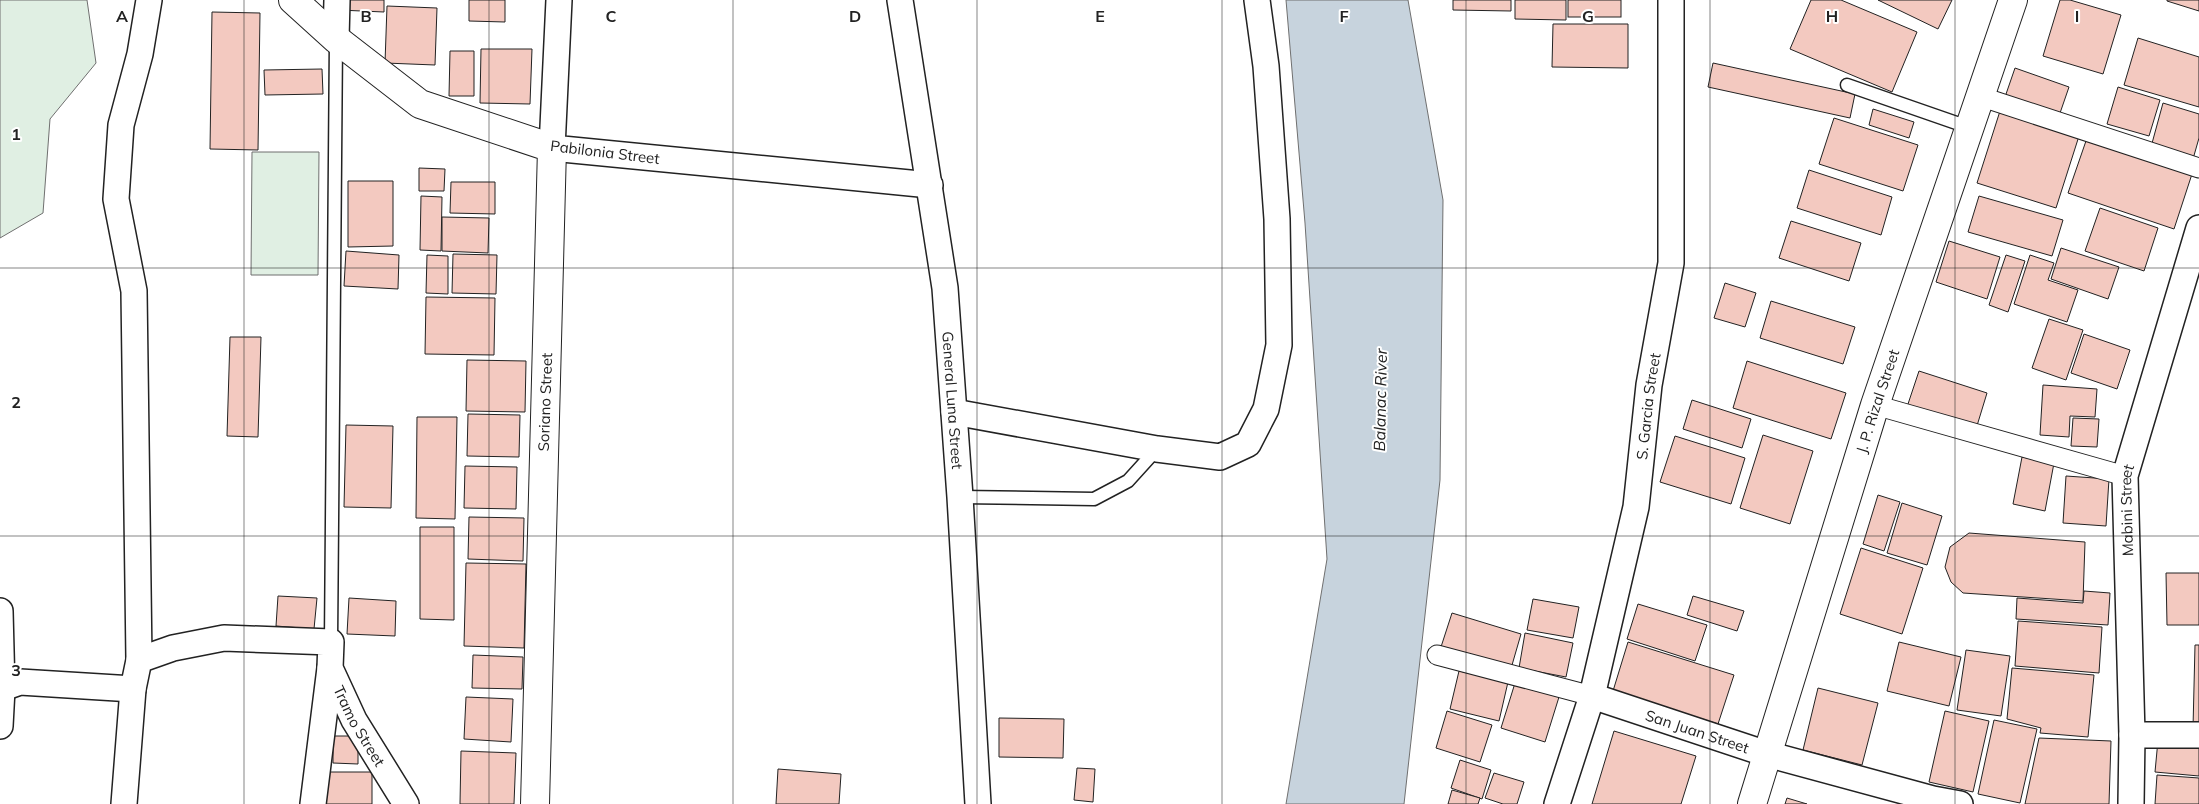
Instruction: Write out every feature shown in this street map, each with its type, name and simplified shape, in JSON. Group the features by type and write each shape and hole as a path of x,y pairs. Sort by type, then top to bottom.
{"street":[{"path":"124,804 133,689 139,660 134,291 116,199 121,125 140,54 149,0"},
{"name":"Pabilonia Street","path":"293,0 336,40 420,104 552,148 930,185"},
{"path":"336,0 336,40"},
{"name":"Soriano Street","path":"535,804 552,148 559,0"},
{"name":"General Luna Street","path":"900,0 945,288 960,497 978,804"},
{"path":"954,412 1157,449 1220,457 1248,444 1266,410 1278,345 1278,219 1266,66 1257,0"},
{"name":"S. Garcia Street","path":"1557,804 1592,696 1636,507 1649,385 1670,263 1672,0"},
{"name":"J. P. Rizal Street","path":"1752,804 1875,405 2012,0"},
{"path":"1979,96 2199,168"},
{"name":"Mabini Street","path":"2131,804 2132,735 2125,476 2199,228"},
{"path":"1875,405 2125,476"},
{"path":"0,611 0,726"},
{"path":"139,660 173,648 224,638 331,642"},
{"name":"Tramo Street","path":"331,642 330,668 354,720 406,804"},
{"name":"San Juan Street","path":"1437,655 1592,696 1767,754 1934,799 1960,804"},
{"path":"313,804 330,668"},
{"path":"1,689 20,682 133,689"},
{"path":"2132,735 2199,735"}],"lane":[{"path":"331,642 336,40"},
{"path":"1847,85 1968,127"},
{"path":"960,497 1094,498 1128,481 1157,449"}],"green space":[{"path":"0,0 87,0 96,63 50,119 43,213 0,238"},
{"path":"252,152 319,152 318,275 251,275"}],"water":[{"name":"Balanac River","path":"1286,0 1408,0 1443,200 1440,480 1404,804 1286,804 1327,559 1305,223"}],"building":[{"path":"339,0 384,0 384,12 339,10"},
{"path":"469,0 505,0 505,22 469,21"},
{"path":"1453,0 1511,0 1511,11 1453,10"},
{"path":"1515,0 1566,0 1566,20 1515,19"},
{"path":"1568,0 1621,0 1621,17 1568,17"},
{"path":"1811,0 1841,0 1917,32 1892,92 1790,49"},
{"path":"1878,0 1952,0 1938,29"},
{"path":"2060,0 2070,0 2121,15 2103,74 2043,56"},
{"path":"2199,0 2199,11 2167,1"},
{"path":"387,6 437,8 435,65 385,63"},
{"path":"212,12 260,13 258,150 210,149"},
{"path":"1553,24 1628,24 1628,68 1552,67"},
{"path":"2138,38 2199,57 2199,107 2124,85"},
{"path":"481,49 532,49 530,104 480,103"},
{"path":"450,51 474,51 474,96 449,96"},
{"path":"1713,63 1855,94 1850,118 1708,87"},
{"path":"2015,68 2069,87 2059,116 2005,97"},
{"path":"322,69 323,94 265,95 264,70"},
{"path":"2118,87 2160,100 2149,136 2107,124"},
{"path":"2163,103 2199,114 2199,138 2193,159 2151,147"},
{"path":"1873,109 1914,122 1909,138 1869,125"},
{"path":"2000,111 2079,136 2056,208 1977,183"},
{"path":"1834,118 1918,145 1903,191 1819,164"},
{"path":"2087,138 2192,174 2174,229 2068,193"},
{"path":"419,168 445,169 444,191 419,191"},
{"path":"1809,170 1892,197 1881,235 1797,208"},
{"path":"348,181 393,181 393,246 348,247"},
{"path":"451,182 495,182 495,214 450,213"},
{"path":"421,196 442,197 441,251 420,250"},
{"path":"1979,196 2063,220 2052,256 1968,232"},
{"path":"2100,208 2158,228 2144,271 2085,251"},
{"path":"442,217 489,218 488,253 442,251"},
{"path":"1791,221 1861,243 1849,281 1779,258"},
{"path":"1949,241 2000,257 1987,299 1936,282"},
{"path":"2061,248 2119,267 2108,299 2051,279"},
{"path":"346,251 399,255 398,289 344,286"},
{"path":"453,254 497,255 496,294 452,293"},
{"path":"427,255 448,256 448,294 426,293"},
{"path":"2006,255 2025,261 2008,312 1989,305"},
{"path":"2030,255 2054,263 2048,280 2078,290 2067,322 2014,304"},
{"path":"1725,283 1756,293 1745,327 1714,318"},
{"path":"426,297 495,298 494,355 425,354"},
{"path":"1771,301 1855,327 1843,364 1760,338"},
{"path":"2049,319 2083,330 2066,380 2032,368"},
{"path":"2084,334 2130,350 2117,389 2071,373"},
{"path":"230,337 261,337 258,437 227,436"},
{"path":"467,360 526,361 525,412 466,411"},
{"path":"1747,361 1846,393 1831,439 1733,408"},
{"path":"1919,371 1987,393 1976,429 1907,407"},
{"path":"2043,385 2097,389 2095,417 2070,416 2069,437 2040,435"},
{"path":"1692,400 1751,419 1742,448 1683,429"},
{"path":"468,414 520,415 519,457 467,456"},
{"path":"417,417 457,417 455,519 416,518"},
{"path":"2073,418 2099,419 2097,447 2071,446"},
{"path":"346,425 393,426 391,508 344,507"},
{"path":"1763,435 1813,451 1790,524 1740,508"},
{"path":"1675,436 1745,458 1731,504 1660,482"},
{"path":"2022,457 2054,463 2045,511 2013,504"},
{"path":"465,466 517,467 516,509 464,508"},
{"path":"2066,476 2109,479 2106,526 2063,523"},
{"path":"1878,495 1900,502 1884,551 1863,544"},
{"path":"1902,503 1942,516 1927,565 1887,553"},
{"path":"469,517 524,518 523,561 468,559"},
{"path":"420,527 454,527 454,620 420,619"},
{"path":"1969,533 2085,542 2083,601 1963,593 1951,582 1945,567 1950,547"},
{"path":"1861,548 1923,568 1902,634 1840,614"},
{"path":"466,563 526,564 524,648 464,646"},
{"path":"2166,573 2199,573 2199,625 2167,625"},
{"path":"2084,591 2110,593 2108,625 2016,619 2017,598 2083,603"},
{"path":"278,596 317,598 314,629 276,626"},
{"path":"1693,596 1744,611 1737,631 1687,615"},
{"path":"349,598 396,601 395,636 347,634"},
{"path":"1533,599 1579,607 1573,638 1527,630"},
{"path":"1638,604 1707,625 1695,661 1627,639"},
{"path":"1452,613 1521,634 1510,672 1440,650"},
{"path":"2018,621 2102,627 2099,673 2015,666"},
{"path":"1525,633 1573,643 1566,677 1519,668"},
{"path":"1628,642 1734,675 1718,724 1613,691"},
{"path":"1899,642 1961,657 1949,706 1887,691"},
{"path":"2195,645 2199,645 2199,728 2193,728"},
{"path":"1966,650 2010,656 2001,716 1957,710"},
{"path":"473,655 523,657 522,689 472,688"},
{"path":"2012,668 2094,675 2088,737 2040,733 2041,728 2007,719"},
{"path":"1459,671 1508,682 1499,721 1450,709"},
{"path":"1515,683 1559,697 1545,742 1501,728"},
{"path":"1818,688 1878,703 1862,765 1803,750"},
{"path":"466,697 513,699 511,742 464,739"},
{"path":"1447,711 1492,725 1480,762 1436,748"},
{"path":"1945,711 1989,721 1973,792 1929,782"},
{"path":"999,718 1064,719 1063,758 999,757"},
{"path":"1994,720 2037,729 2020,803 1978,794"},
{"path":"1614,731 1696,756 1681,804 1592,804"},
{"path":"333,736 358,736 358,764 333,763"},
{"path":"2039,738 2111,741 2109,804 2025,804"},
{"path":"2158,740 2199,743 2199,776 2155,772"},
{"path":"461,751 516,753 514,804 460,804"},
{"path":"1460,760 1491,770 1482,799 1451,788"},
{"path":"1077,768 1095,769 1093,802 1074,800"},
{"path":"778,769 841,774 839,804 776,804"},
{"path":"327,772 372,772 372,804 326,804"},
{"path":"1494,773 1524,782 1517,804 1503,804 1485,798"},
{"path":"2157,775 2199,778 2199,804 2155,804"},
{"path":"1452,790 1480,798 1478,804 1448,804"},
{"path":"1787,798 1807,804 1785,804"}]}
